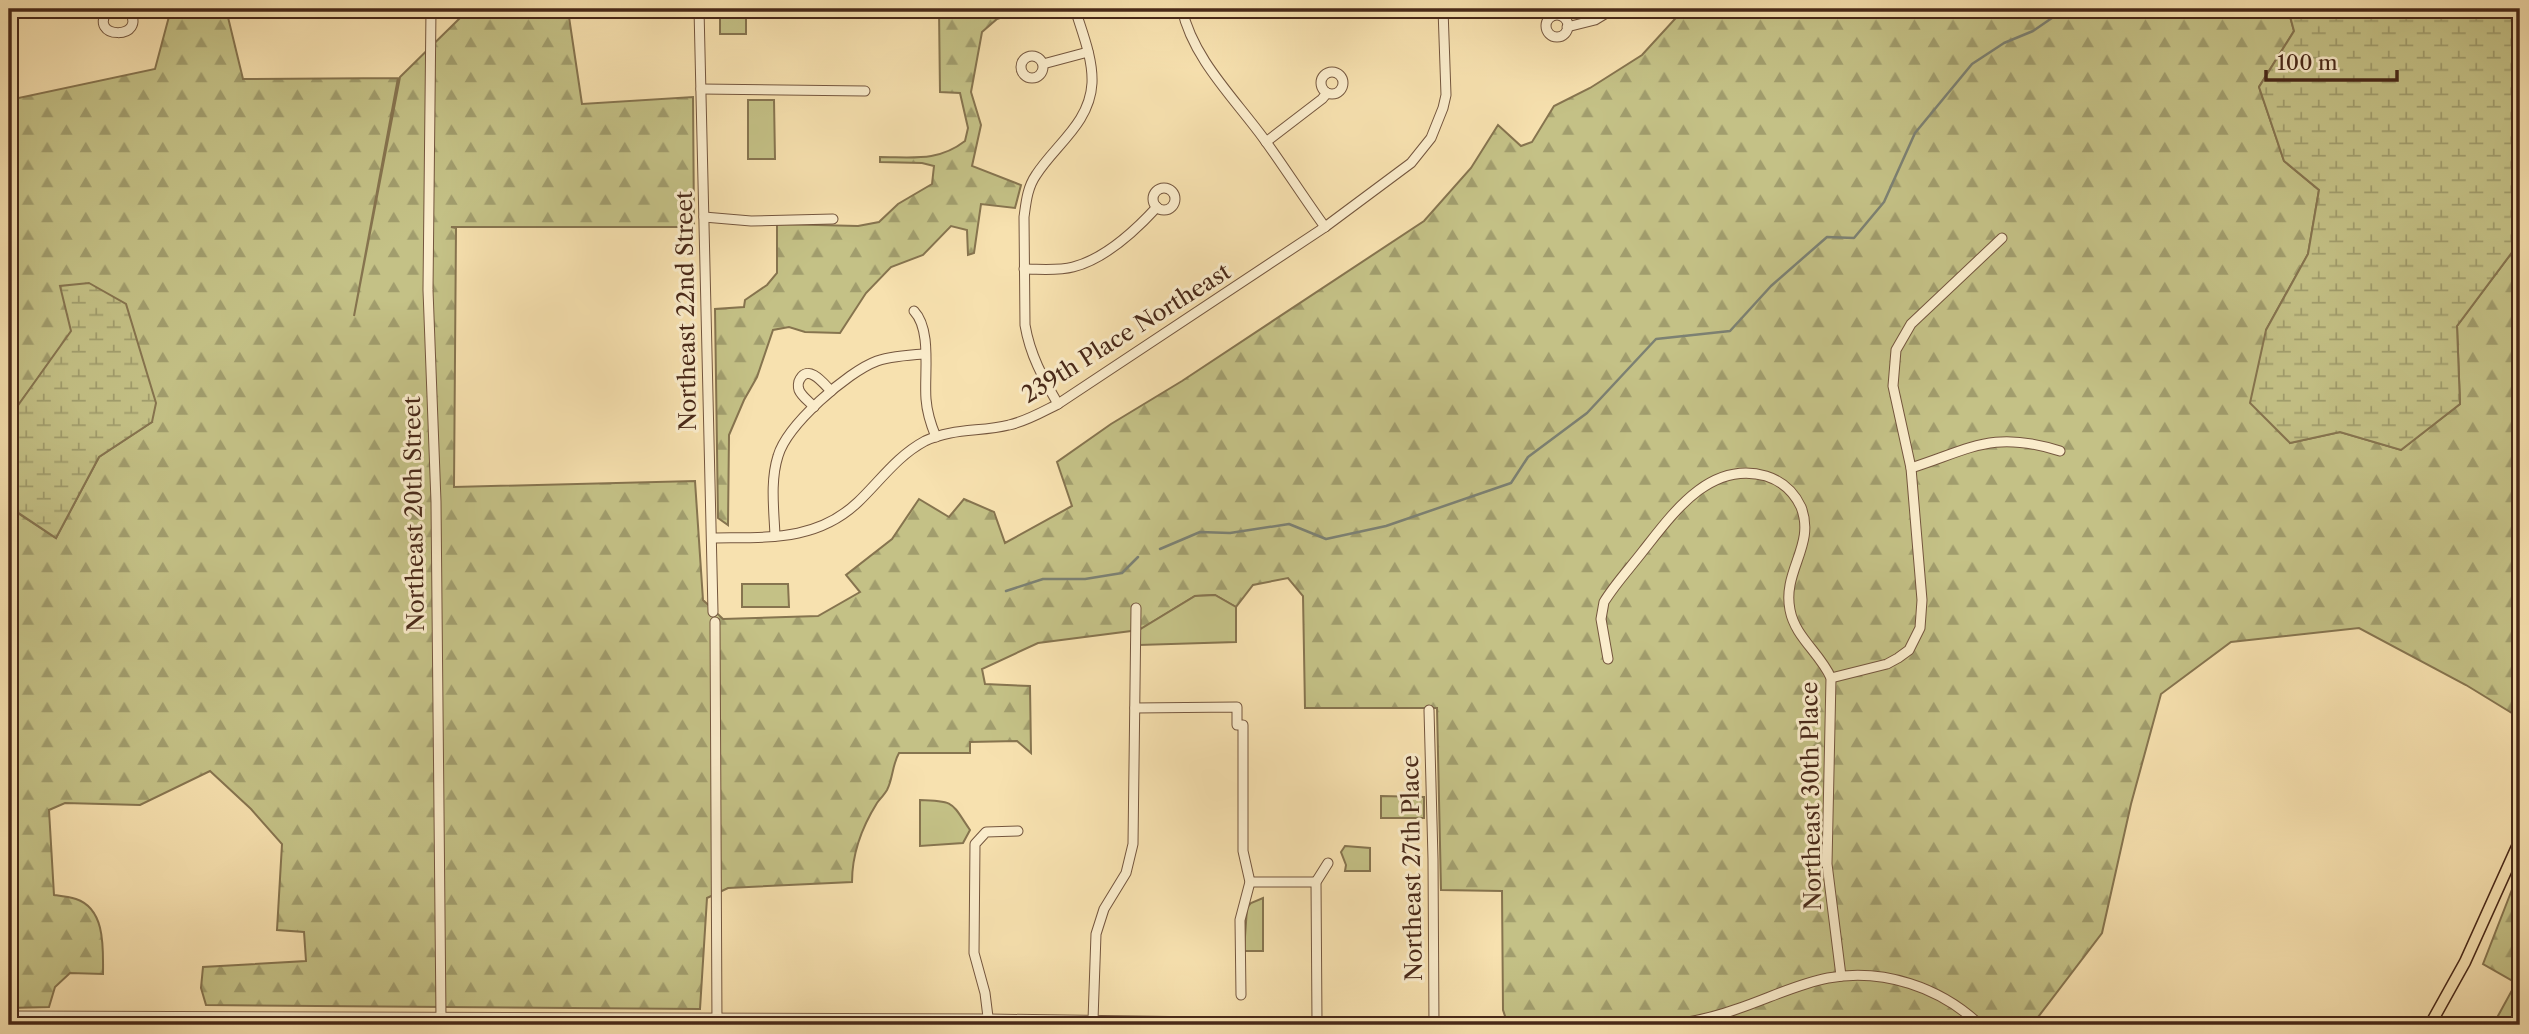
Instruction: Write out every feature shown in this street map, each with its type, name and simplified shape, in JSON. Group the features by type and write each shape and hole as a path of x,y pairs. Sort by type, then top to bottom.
{"main road":[{"path":"2430,1025 2466,962 2520,840"}],"street":[{"path":"109,9 104,23 108,30 117,34 125,32 131,25 132,16 128,9"},
{"name":"Northeast 20th Street","path":"431,9 428,290 436,502 441,1018"},
{"name":"Northeast 22nd Street","path":"699,9 707,430 714,617 717,1021"},
{"path":"1058,404 1032,356 1028,343 1024,217 1035,175 1085,112 1091,92 1088,52 1075,9"},
{"path":"1182,9 1198,51 1266,142 1325,228"},
{"name":"239th Place Northeast","path":"712,538 775,537 806,532 833,521 859,502 895,463 925,441 967,430 1008,426 1058,404 1325,228 1411,163 1431,138 1443,108 1447,80 1443,9"},
{"path":"1567,27 1595,20 1613,9"},
{"path":"1043,64 1088,52"},
{"path":"701,89 865,91"},
{"path":"1266,142 1322,99 1326,93"},
{"path":"1024,269 1063,269 1087,262 1129,235 1157,207"},
{"path":"704,218 751,221 833,219"},
{"path":"1831,678 1887,664 1898,658 1909,650 1920,628 1922,600 1912,468 1893,386 1896,350 1911,324 2002,238"},
{"path":"914,311 924,327 926,399 929,421 936,437"},
{"path":"775,537 774,482 783,443 814,407 859,369 892,357 925,354"},
{"path":"814,407 799,390 798,382 802,376 816,376 831,391"},
{"path":"1912,468 1991,442 2018,441 2060,451"},
{"name":"Northeast 30th Place","path":"1608,659 1601,619 1604,602 1672,513 1694,493 1727,475 1745,473 1769,477 1788,488 1801,508 1806,533 1789,587 1790,612 1800,635 1821,659 1831,678 1827,864 1841,976"},
{"path":"1093,1020 1096,934 1104,909 1126,873 1133,844 1136,608"},
{"path":"1135,708 1237,707 1237,725 1243,725 1243,844 1250,881 1241,920 1241,995"},
{"name":"Northeast 27th Place","path":"1429,710 1434,1025"},
{"path":"989,1022 974,953 975,844 986,832 1018,831"},
{"path":"1317,1022 1316,882 1328,863"},
{"path":"1250,881 1316,882"},
{"path":"1670,1025 1734,1011 1808,983 1841,976 1867,976 1914,985 1942,997 1980,1025"},
{"path":"9,1016 185,1020 1093,1020 1420,1025"}],"green space":[{"path":"171,9 226,9 243,79 398,78 354,316 400,77 463,15 569,17 582,104 693,97 694,227 451,227 456,228 454,487 695,481 703,600 723,619 818,616 860,592 846,575 892,539 919,499 949,517 964,499 994,512 1005,543 1072,506 1057,462 1111,424 1182,381 1424,221 1471,168 1498,125 1521,146 1532,142 1554,106 1590,88 1642,55 1684,9 2288,9 2294,31 2259,87 2284,161 2319,190 2308,254 2266,330 2290,443 2340,432 2401,450 2460,404 2457,326 2516,247 2520,221 2520,718 2466,685 2359,628 2231,642 2161,694 2131,804 2102,933 2032,1025 1508,1025 1503,1010 1502,891 1441,890 1437,708 1305,708 1303,596 1288,578 1253,585 1236,607 1215,595 1195,596 1139,630 1038,643 982,669 985,684 1030,686 1031,753 1017,741 970,742 970,753 899,753 889,786 862,831 852,882 728,888 707,898 700,1009 206,1005 201,988 203,967 306,961 304,932 277,930 282,844 251,809 210,771 140,805 65,803 49,810 54,895 76,899 93,911 101,931 103,974 70,973 55,987 49,1007 9,1008 9,531 13,510 56,538 99,457 152,422 72,331 9,418 9,100 155,69"},
{"path":"720,9 746,9 746,34 720,34"},
{"path":"939,9 971,9 972,12 1051,9 1027,15 1012,14 997,19 982,32 971,92 981,125 972,166 1021,185 1015,208 981,204 974,253 968,255 967,230 951,226 923,255 891,267 866,293 840,333 805,332 789,327 773,330 757,377 729,435 728,525 718,518 715,309 744,307 745,300 767,285 777,273 777,224 858,226 879,222 898,204 932,184 934,166 922,163 880,162 880,157 935,155 955,148 965,141 968,128 960,93 940,92"},
{"path":"2288,9 2520,9 2520,221 2516,247 2457,326 2460,404 2401,450 2340,432 2290,443 2250,403 2266,330 2308,254 2319,190 2284,161 2259,87 2294,31"},
{"path":"748,100 774,100 775,159 748,159"},
{"path":"89,283 126,304 156,403 152,422 99,457 56,538 14,510 9,531 9,418 71,331 60,286"},
{"path":"742,584 788,584 789,607 742,607"},
{"path":"1215,595 1236,607 1236,642 1139,645 1139,630 1195,596"},
{"path":"1381,796 1424,797 1424,818 1381,818"},
{"path":"920,800 940,801 955,808 970,830 963,843 920,846"},
{"path":"1345,846 1370,848 1370,871 1345,871 1346,865 1341,852"},
{"path":"2520,869 2520,1025 2493,1025 2516,983 2483,964"},
{"path":"1263,898 1263,951 1244,951 1247,908 1251,903"}],"waterway":[{"path":"1160,549 1200,532 1230,533 1289,524 1326,539 1386,526 1511,483 1528,457 1587,413 1656,339 1730,331 1771,286 1827,237 1854,238 1884,202 1915,133 1972,64 2004,43 2033,31 2065,9"},
{"path":"1006,591 1043,579 1085,579 1122,573 1138,557"}]}
